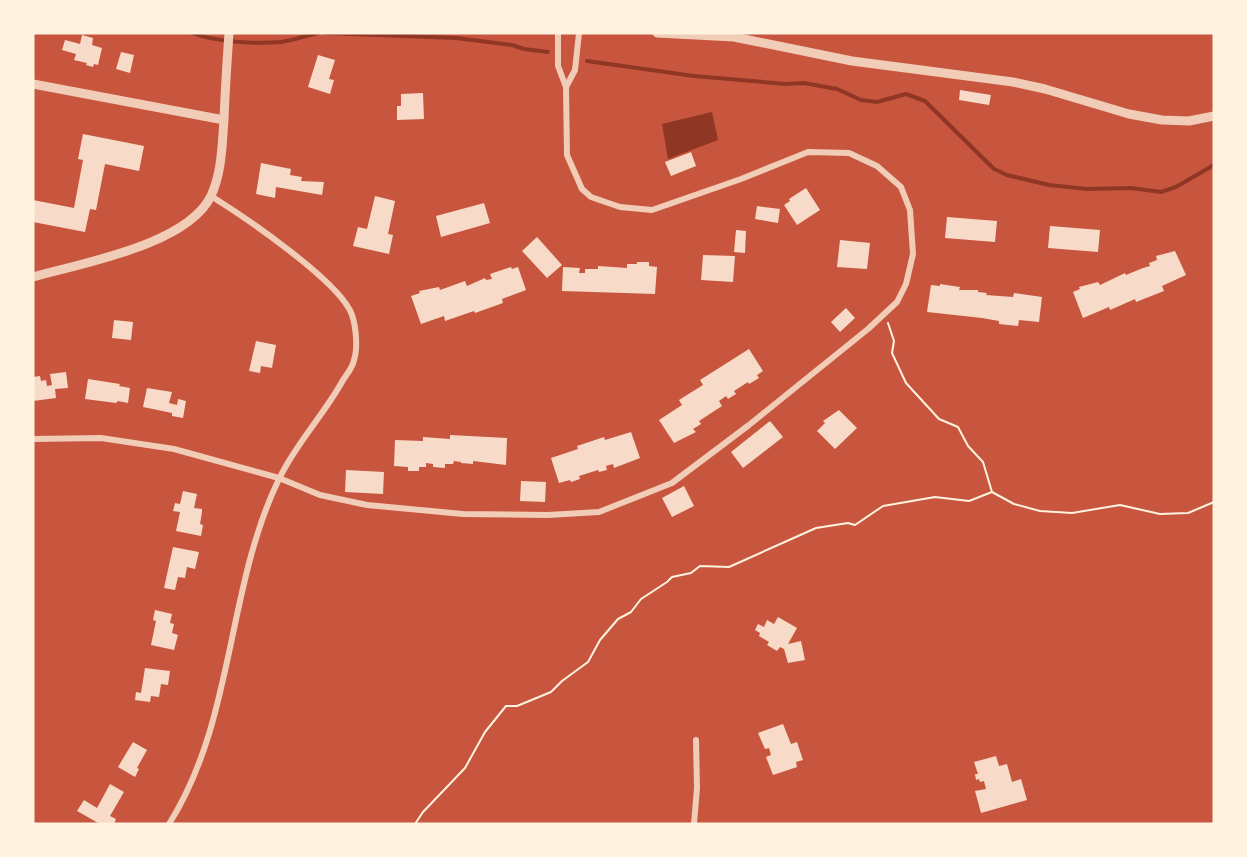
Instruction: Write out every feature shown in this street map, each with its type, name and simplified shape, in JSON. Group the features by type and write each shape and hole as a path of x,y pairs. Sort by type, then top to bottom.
{"street":[{"path":"33,277 151,244 179,229 211,196 223,156 229,33"},
{"path":"33,439 101,438 174,449 279,478 320,495 367,505 463,514 548,515 598,512 672,483 749,425 897,302 906,284 913,254 910,210 900,187 877,166 849,153 808,152 741,179 652,210 620,207 591,197 582,189 567,155 566,87 558,66 558,33"},
{"path":"566,87 575,70 579,33"},
{"path":"657,33 734,37 852,61 1013,82 1045,88 1129,114 1162,120 1189,120 1214,116"},
{"path":"33,84 224,120"},
{"path":"169,824 200,761 212,723 255,541 279,478 296,446 334,398 354,361 355,338 352,315 341,295 324,279 211,196"},
{"path":"694,824 697,788 696,740"}],"path":[{"path":"885,313 894,341 892,353 906,383 939,419 958,427 968,446 983,462 992,492 1014,504 1040,511 1072,513 1120,505 1160,514 1188,513 1214,502"},
{"path":"415,824 423,812 465,768 485,732 506,706 517,706 551,692 588,662 600,640 618,619 631,612 641,598 672,577 691,573 700,566 729,567 816,528 848,523 855,525 883,506 935,497 969,501 992,492"}],"shaded area":[{"path":"712,112 718,140 668,159 662,124"}],"building":[{"path":"82,35 93,38 92,45 102,48 98,65 94,64 93,67 74,60 76,54 62,50 65,40 80,44"},
{"path":"121,52 134,55 130,73 116,69"},
{"path":"318,55 335,60 329,79 334,80 330,94 308,87"},
{"path":"960,90 991,95 989,105 959,100"},
{"path":"423,93 424,119 397,120 397,106 401,106 401,94"},
{"path":"83,134 144,146 139,171 105,164 96,210 90,209 85,232 33,222 33,200 74,208 83,160 78,159"},
{"path":"691,152 696,166 671,176 665,162"},
{"path":"261,163 291,169 290,175 302,177 301,181 324,182 322,195 276,187 275,198 256,194"},
{"path":"806,188 820,210 797,225 784,205"},
{"path":"375,196 395,201 388,234 393,235 389,254 353,246 358,227 367,229"},
{"path":"484,203 490,223 441,237 436,216"},
{"path":"757,206 780,209 778,223 755,219"},
{"path":"947,217 997,221 995,242 945,238"},
{"path":"1050,226 1100,230 1098,252 1048,248"},
{"path":"736,230 746,231 745,253 734,252"},
{"path":"537,237 562,265 547,278 522,251"},
{"path":"840,240 870,243 867,269 837,267"},
{"path":"1175,251 1186,275 1162,286 1164,291 1136,302 1135,299 1110,310 1109,307 1083,318 1073,292 1080,289 1079,287 1098,282 1100,285 1125,273 1126,275 1150,266 1149,263 1157,260 1156,256"},
{"path":"703,255 735,256 733,282 701,280"},
{"path":"637,262 649,262 649,266 657,267 655,294 562,291 563,267 580,268 579,273 585,273 585,269 598,269 598,266 627,268 627,264 637,264"},
{"path":"511,267 512,269 518,267 526,290 502,299 503,303 475,313 474,311 445,321 444,316 421,324 411,296 420,293 419,291 439,287 440,290 465,281 467,286 485,278 486,280 492,279 490,274"},
{"path":"940,284 960,287 959,290 978,290 978,292 987,293 986,295 1013,297 1014,293 1042,297 1039,322 1019,320 1018,326 999,324 999,321 982,318 927,312 931,285 940,286"},
{"path":"846,308 855,318 840,332 831,322"},
{"path":"114,320 133,322 131,340 112,338"},
{"path":"256,341 276,345 272,368 261,366 260,373 249,371"},
{"path":"749,349 763,371 757,375 759,378 734,391 736,394 728,399 726,396 719,401 722,406 699,421 701,424 693,429 696,432 674,443 659,420 682,405 679,400 703,385 700,380"},
{"path":"66,372 68,388 55,389 56,398 33,401 33,377 40,376 41,381 46,380 47,386 52,385 50,374"},
{"path":"88,379 120,384 119,386 130,388 128,403 85,399"},
{"path":"147,388 172,392 169,403 177,405 178,399 186,401 183,418 172,416 172,413 143,407"},
{"path":"839,410 857,428 835,449 817,431 825,423 823,421"},
{"path":"770,421 783,437 743,468 731,452"},
{"path":"631,432 640,458 614,468 613,464 606,466 607,470 599,472 598,470 579,476 580,479 571,482 570,480 559,483 551,458 604,437 605,440"},
{"path":"450,435 507,438 506,465 454,461 453,464 445,464 445,468 433,467 433,464 426,463 426,467 419,467 419,471 408,471 408,467 394,466 395,440 423,441 423,437 450,439"},
{"path":"346,470 384,472 383,494 345,492"},
{"path":"521,481 546,482 545,502 520,501"},
{"path":"684,486 694,506 672,517 662,498"},
{"path":"183,491 197,494 194,508 202,509 201,536 176,531 180,512 173,511 175,503 180,504"},
{"path":"173,547 199,552 195,569 187,567 185,578 178,577 175,590 164,588"},
{"path":"155,610 172,614 170,623 174,624 172,633 178,635 174,650 151,645 156,621 153,620"},
{"path":"778,617 797,628 788,644 801,641 805,660 788,663 784,649 780,647 777,651 767,645 769,642 759,636 760,633 755,630 758,624 764,627 767,620 774,624"},
{"path":"145,668 170,671 168,685 161,684 159,697 151,696 150,702 135,700 136,692 141,693"},
{"path":"783,724 791,744 797,742 803,760 796,762 797,767 773,775 766,757 771,755 769,748 765,749 758,733"},
{"path":"133,742 147,750 137,768 139,769 135,777 118,767"},
{"path":"996,756 999,766 1007,764 1012,782 1021,779 1027,800 981,813 975,791 986,789 984,781 976,780 975,774 978,774 974,762"},
{"path":"110,784 124,792 110,816 116,819 114,824 100,824 77,811 84,800 97,808"}],"waterway":[{"path":"192,33 236,42 260,43 281,42 318,33"},
{"path":"326,33 456,38 548,52"},
{"path":"587,61 694,76 786,84 804,83 837,89 861,100 877,102 906,94 925,101 994,169 1007,175 1049,185 1087,189 1131,188 1161,192 1176,187 1214,165"}]}
